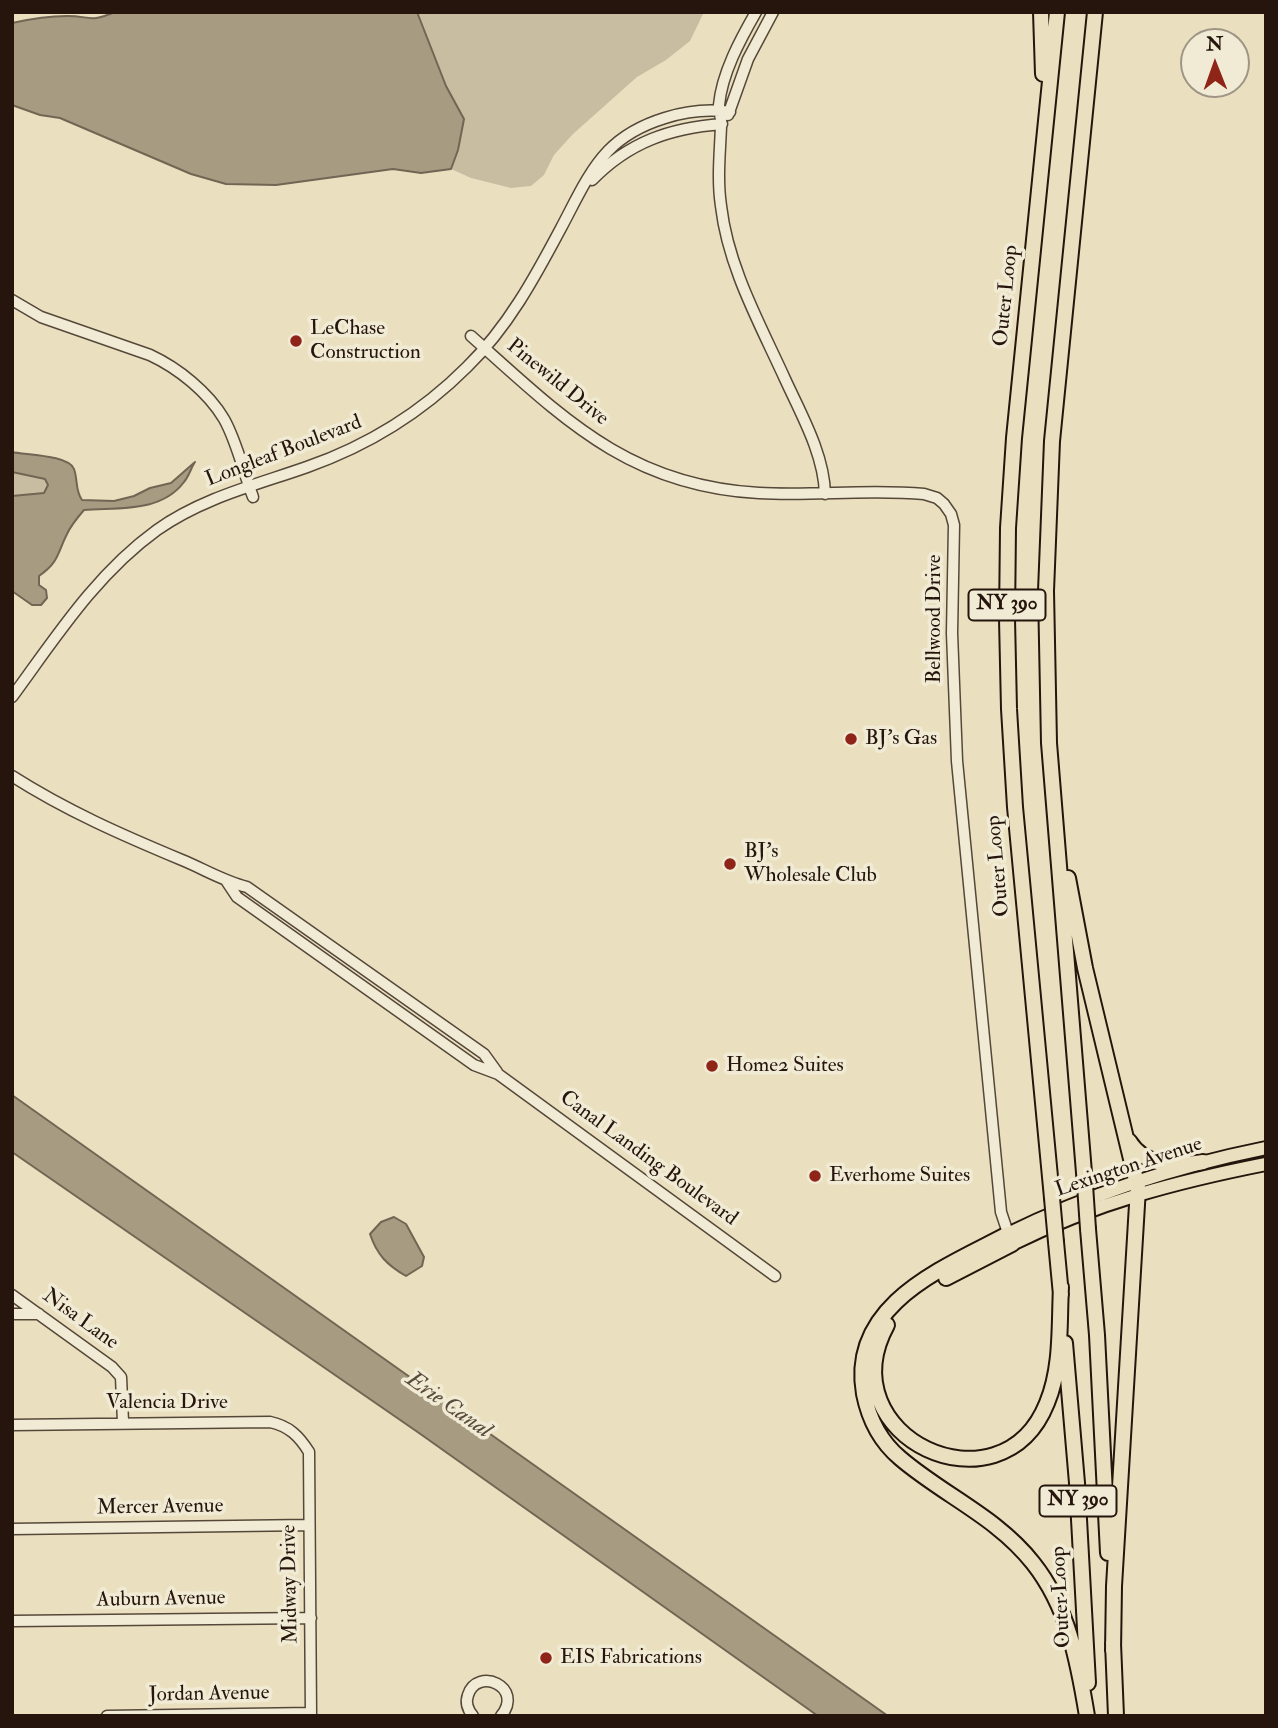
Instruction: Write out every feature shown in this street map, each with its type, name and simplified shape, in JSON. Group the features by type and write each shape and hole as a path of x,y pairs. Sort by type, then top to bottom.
{"highway":[{"path":"1041,12 1044,145"},
{"name":"Outer Loop","path":"1057,12 1013,458 1007,629 1014,796 1078,1493 1088,1716"},
{"name":"NY 390","path":"1095,12 1059,361 1049,491 1046,653 1053,803 1098,1355 1116,1716"},
{"path":"1053,803 1085,968 1138,1187 1113,1651"},
{"path":"1126,1135 1136,1150 1152,1161 1174,1165 1203,1162"},
{"path":"1010,1239 916,1294 901,1306 885,1328 876,1354 877,1386 887,1415 905,1437 930,1452 950,1458 967,1459 999,1452 1027,1433 1041,1415 1052,1390 1058,1348 1060,1287"},
{"path":"1010,1239 926,1279 892,1304 879,1321 868,1345 863,1368 863,1390 872,1420 892,1450 911,1467 1000,1529 1024,1552 1041,1574 1055,1596 1068,1626 1088,1716"}],"main road":[{"name":"Lexington Avenue","path":"1010,1239 1065,1220 1138,1187 1203,1162 1266,1148"},
{"name":"Lexington Avenue","path":"1138,1187 1266,1164"}],"street":[{"path":"725,111 722,92 729,67 756,12"},
{"path":"773,12 725,111 719,146 719,183 728,243 742,284 807,428 823,477 825,494"},
{"name":"Longleaf Boulevard","path":"12,696 94,586 124,556 158,529 202,504 248,485 326,460 382,433 436,396 485,348 523,297 603,157 631,134 670,117 725,111"},
{"name":"Longleaf Boulevard","path":"578,197 603,169 639,143 679,129 722,124"},
{"path":"12,300 41,317 150,355 167,363 182,375 214,404 225,422 253,496"},
{"name":"Pinewild Drive","path":"471,336 577,428 610,450 643,466 686,481 727,490 766,494 825,494"},
{"name":"Bellwood Drive","path":"825,494 924,494 944,503 953,517 953,674 959,783 1002,1216 1010,1239"},
{"name":"Canal Landing Boulevard","path":"12,775 107,829 186,861 227,882 247,887 474,1046 484,1054 498,1074 775,1276"},
{"name":"Nisa Lane","path":"12,1295 112,1367 121,1377 123,1422"},
{"path":"12,1314 39,1314"},
{"name":"Valencia Drive","path":"12,1424 270,1422 281,1424 293,1431 309,1452"},
{"name":"Midway Drive","path":"309,1452 311,1715"},
{"name":"Mercer Avenue","path":"12,1529 309,1525"},
{"name":"Auburn Avenue","path":"12,1621 311,1618"},
{"path":"473,1716 468,1709 467,1696 475,1685 487,1681 499,1684 507,1695 507,1708 501,1716"},
{"name":"Jordan Avenue","path":"107,1716 311,1715"}],"shaded area":[{"path":"417,12 704,12 690,41 666,60 637,77 573,134 554,155 544,175 531,186 511,188 471,178 451,169 448,164 464,119 446,86"},
{"path":"12,472 45,479 48,485 44,493 12,496"}],"water":[{"path":"115,12 417,12 446,86 464,119 451,169 421,173 393,169 276,185 226,184 191,174 60,118 40,115 12,105 12,23 53,17 95,18"},
{"path":"12,452 56,458 70,464 74,469 82,500 114,501 134,496 150,488 171,483 195,462 184,482 163,499 125,508 84,510 70,527 54,562 39,576 39,585 46,590 47,598 41,605 32,605 12,591 12,496 44,493 48,485 45,479 12,472"},
{"name":"Erie Canal","path":"12,1095 888,1716 818,1716 419,1433 12,1152"},
{"path":"394,1217 406,1224 424,1257 422,1266 406,1276 384,1259 370,1234 381,1222"}],"place":[{"name":"LeChase Construction","path":"296,341"},
{"name":"BJ's Gas","path":"851,739"},
{"name":"BJ's Wholesale Club","path":"730,864"},
{"name":"Home2 Suites","path":"712,1066"},
{"name":"Everhome Suites","path":"815,1176"},
{"name":"EIS Fabrications","path":"546,1658"}]}
